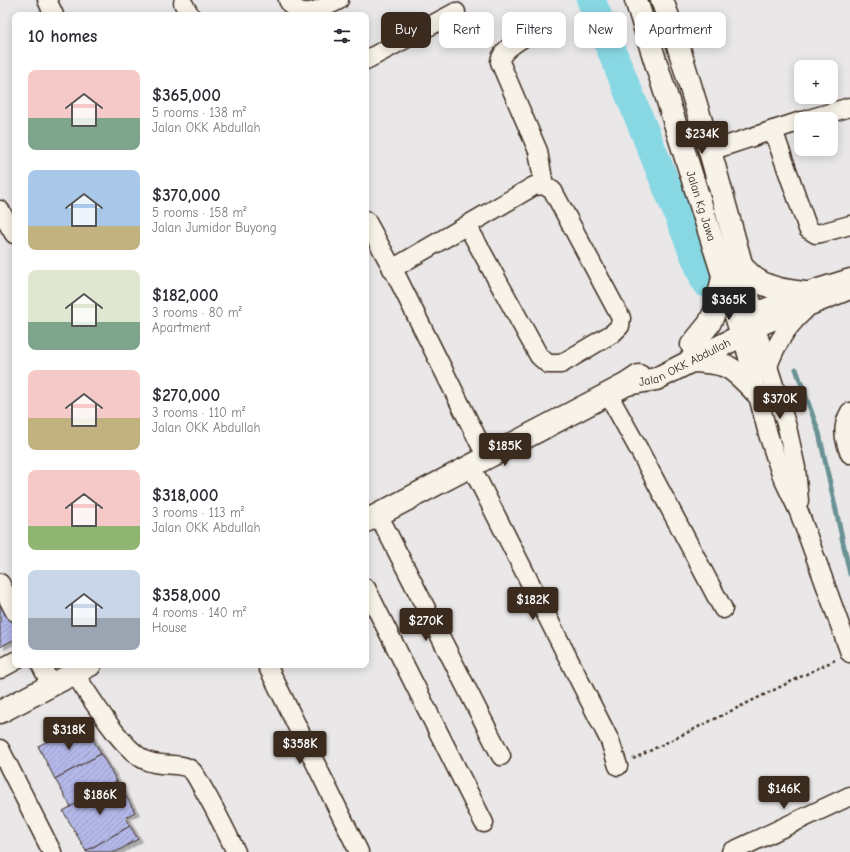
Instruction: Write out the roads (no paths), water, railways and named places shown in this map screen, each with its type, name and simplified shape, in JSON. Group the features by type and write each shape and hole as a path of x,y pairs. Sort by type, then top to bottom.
{"main road":[{"name":"Jalan Kg Jawa","path":"636,0 723,277 747,324"},
{"name":"Jalan Kg Jawa","path":"662,0 678,45 710,151 742,267 747,324"},
{"path":"742,267 757,280 772,287 788,291 807,299"},
{"path":"723,277 716,309 691,353 733,369 757,393"},
{"name":"Jalan OKK Abdullah","path":"372,518 628,384 650,368 691,353 747,324"},
{"path":"2,706 70,673"}],"street":[{"path":"47,0 53,12"},
{"path":"288,0 290,4 302,12"},
{"path":"313,12 339,0"},
{"path":"369,58 439,21"},
{"path":"510,48 500,58 500,62 538,151 544,186"},
{"path":"833,112 850,107"},
{"path":"710,151 794,123"},
{"path":"774,130 808,229 816,234 850,225"},
{"path":"392,269 467,225 534,186 544,186 553,191 621,318 620,326 613,333 561,364 548,364 539,356 467,225"},
{"path":"0,210 10,237"},
{"path":"369,226 392,269 479,462 610,741 618,766"},
{"name":"Jalan OKK Abdullah","path":"747,324 807,299 850,278"},
{"name":"Jalan OKK Abdullah","path":"807,299 850,290"},
{"path":"768,366 776,346 795,320 807,299"},
{"path":"747,324 768,366 787,427 796,468 799,512"},
{"path":"747,324 757,393 781,474 799,512 844,618 843,656"},
{"path":"608,394 723,609"},
{"path":"850,412 847,417 844,437 850,454"},
{"path":"372,518 500,756"},
{"path":"0,582 12,606"},
{"path":"369,594 484,823"},
{"path":"0,668 12,662"},
{"path":"52,668 70,673 135,755 148,762 161,765 185,766 193,770 236,852"},
{"path":"268,668 359,852"},
{"path":"0,749 52,852"},
{"path":"731,852 850,796"}],"waterway":[{"path":"591,0 706,283"},
{"path":"796,369 819,433 850,574"}]}
